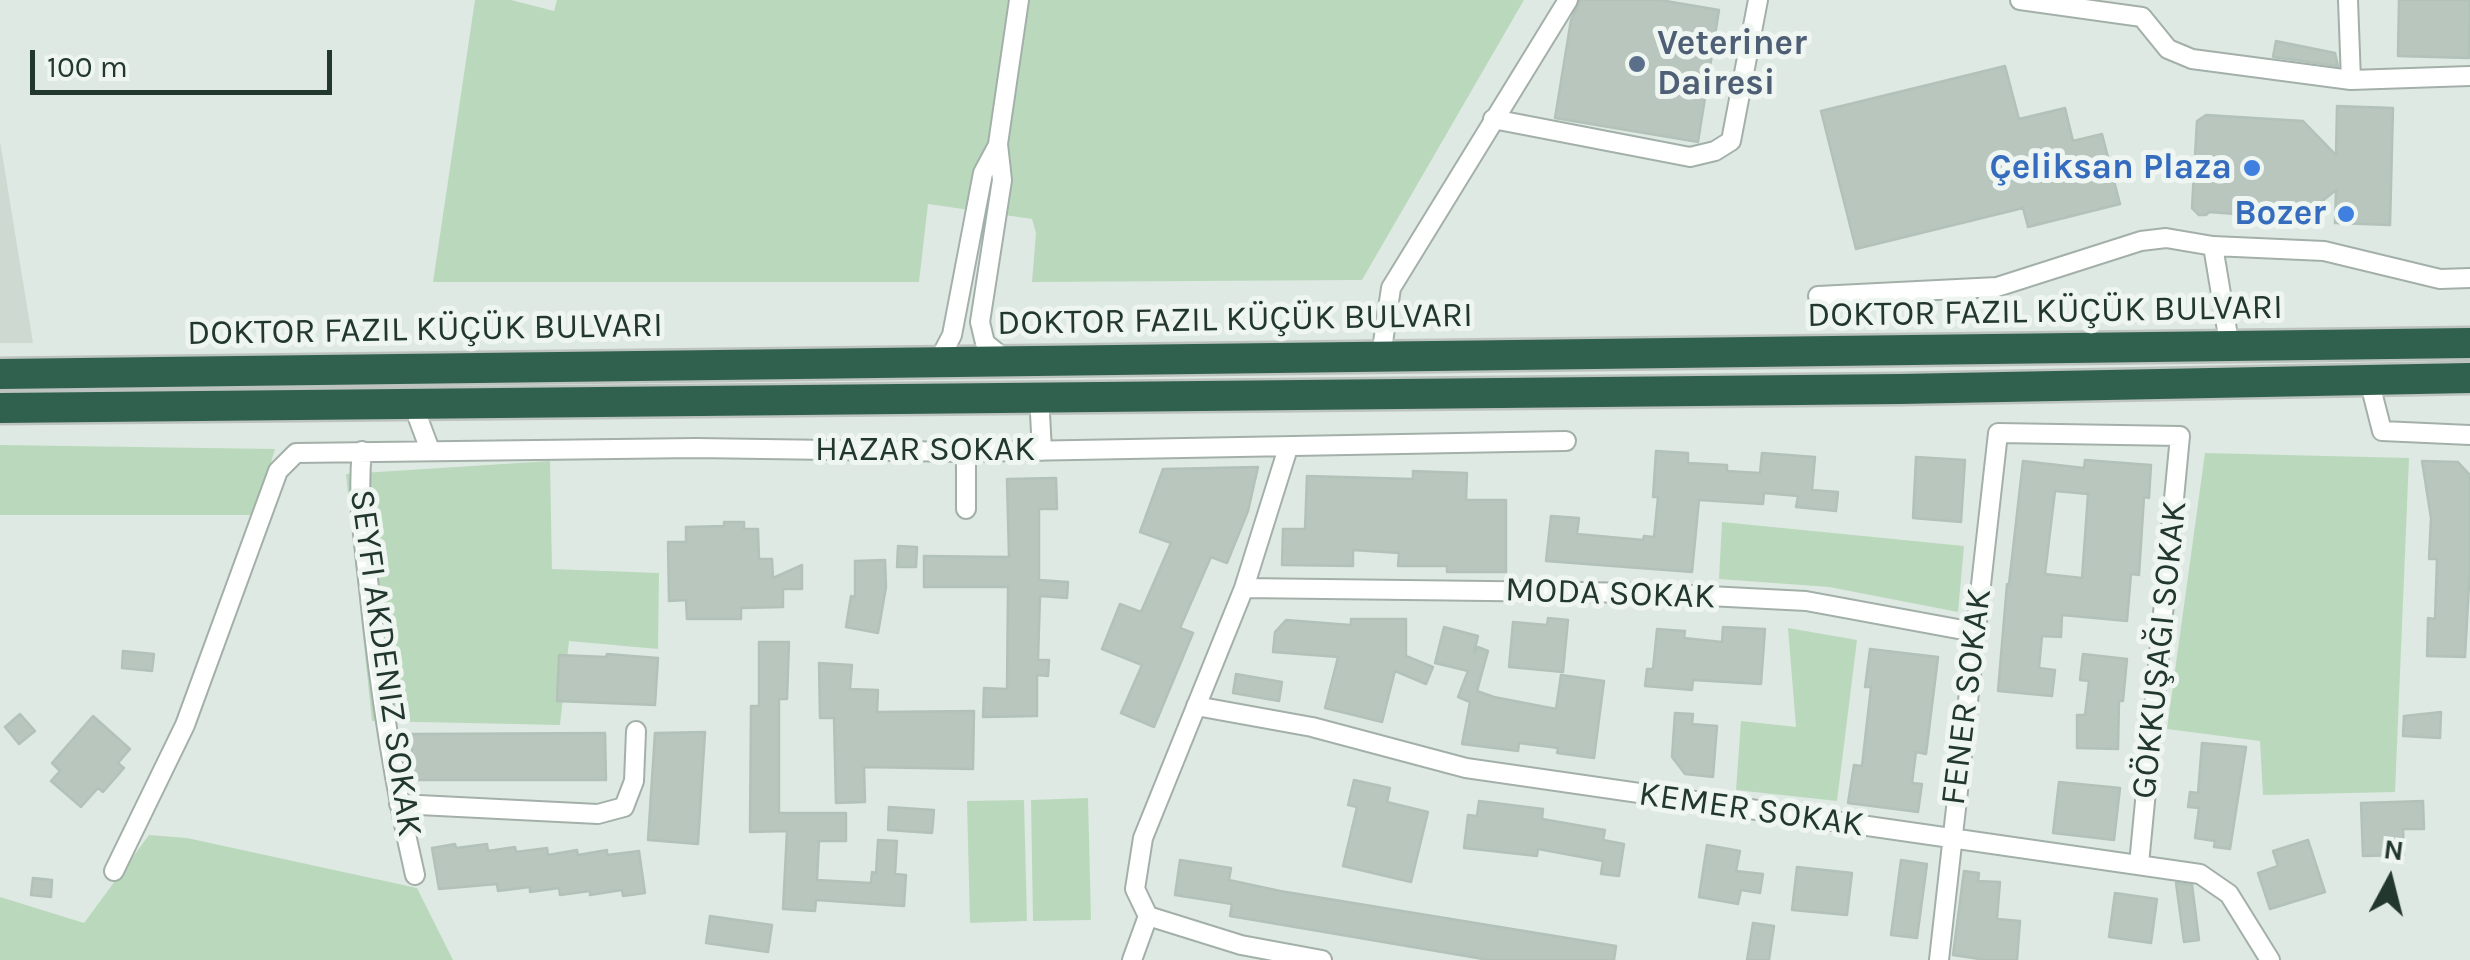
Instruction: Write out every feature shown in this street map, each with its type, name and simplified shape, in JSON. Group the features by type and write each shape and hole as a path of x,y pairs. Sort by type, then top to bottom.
{"highway":[{"path":"0,374 2470,343"},
{"path":"0,408 1862,389 2470,378"}],"street":[{"path":"1005,360 985,342 980,322 1002,180 998,144 1019,0"},
{"path":"1381,356 1391,288 1568,0"},
{"path":"1493,119 1690,157 1715,151 1732,141 1758,0"},
{"path":"2020,0 2142,18 2168,49 2192,58 2352,80 2470,76"},
{"path":"2348,0 2352,80"},
{"path":"939,360 952,335 983,173 998,144"},
{"path":"1818,296 1997,287 2140,240 2166,238 2212,246 2324,251 2440,279 2470,278"},
{"path":"2212,246 2230,348"},
{"path":"2369,380 2382,431 2470,435"},
{"path":"1038,396 1042,451"},
{"path":"412,402 430,450"},
{"name":"FENER SOKAK","path":"1938,960 1998,434 2180,436 2139,864"},
{"name":"HAZAR SOKAK","path":"114,871 185,725 278,471 296,453 696,448 966,452 1566,441"},
{"path":"1288,448 1244,588 1143,838 1135,890 1148,916 1242,945 1322,960"},
{"name":"SEYFI AKDENIZ SOKAK","path":"362,451 358,485 389,751 415,875"},
{"path":"966,452 966,508"},
{"name":"MODA SOKAK","path":"1244,588 1650,593 1806,601 1974,632"},
{"name":"KEMER SOKAK","path":"1196,706 1312,727 1466,768 2200,874 2229,894 2270,960"},
{"path":"399,804 598,814 624,808 634,781 636,731"},
{"path":"1132,960 1148,916"}],"shaded area":[{"path":"0,141 33,343 0,343"}],"green space":[{"path":"475,0 511,0 554,11 557,0 1524,0 1362,280 1032,282 1036,233 1032,219 928,204 919,282 433,282"},
{"path":"0,445 275,449 255,515 0,515"},
{"path":"2205,453 2409,458 2395,792 2263,795 2260,741 2167,729"},
{"path":"550,461 552,569 659,573 658,649 569,641 560,725 372,721 346,474"},
{"path":"1722,522 1964,546 1958,612 1829,587 1719,579"},
{"path":"1788,628 1857,640 1837,801 1736,790 1741,721 1796,727"},
{"path":"1088,798 1091,920 1033,921 1031,800"},
{"path":"1024,800 1027,921 970,923 967,801"},
{"path":"149,835 187,838 417,888 453,960 0,960 0,897 84,923"}],"building":[{"name":"Veteriner Dairesi","path":"1580,0 1660,0 1719,10 1698,142 1555,118 1571,20"},
{"path":"2399,0 2470,0 2469,58 2398,56"},
{"path":"2276,41 2335,53 2338,66 2273,57"},
{"path":"2005,66 2019,119 2065,108 2073,141 2102,134 2120,204 2028,227 2023,208 1856,249 1821,111"},
{"path":"2337,106 2393,108 2390,225 2335,223 2336,190 2300,219 2209,212 2199,215 2192,208 2197,121 2206,115 2303,121 2336,155"},
{"path":"1656,451 1688,453 1688,463 1727,465 1727,471 1760,473 1762,453 1815,457 1812,490 1838,492 1836,511 1796,507 1798,496 1764,493 1763,504 1699,500 1692,572 1546,561 1551,516 1579,518 1577,534 1643,540 1644,536 1654,537 1658,497 1653,497"},
{"path":"1916,457 1965,460 1961,522 1913,518"},
{"path":"2085,460 2151,465 2149,498 2144,497 2139,575 2131,574 2127,621 2062,615 2061,637 2042,636 2039,668 2055,670 2052,696 1998,691 2023,461 2084,468","holes":["2055,491 2088,494 2082,578 2045,574"]},
{"path":"2422,461 2458,462 2470,475 2465,657 2427,656 2428,618 2435,619 2437,559 2429,559 2431,518"},
{"path":"1258,467 1248,511 1227,563 1211,557 1180,628 1193,633 1154,727 1121,713 1142,665 1102,649 1120,604 1141,612 1171,543 1140,532 1163,469"},
{"path":"1413,471 1467,473 1466,500 1506,500 1506,572 1447,572 1447,566 1398,566 1399,553 1353,550 1353,566 1282,565 1283,529 1305,529 1307,476 1413,479"},
{"path":"1056,478 1057,509 1039,509 1039,580 1068,582 1067,598 1040,596 1038,660 1049,660 1048,676 1037,675 1037,716 983,717 984,688 1007,689 1008,587 924,587 924,556 1009,557 1007,479"},
{"path":"724,522 744,522 744,529 758,529 759,559 772,559 773,578 802,565 802,589 783,589 783,607 741,608 741,619 687,619 686,600 669,601 668,542 686,542 686,527 724,526"},
{"path":"898,546 917,547 916,567 897,567"},
{"path":"885,560 886,587 878,633 846,627 851,596 855,597 855,561"},
{"path":"1548,618 1568,620 1563,672 1509,667 1513,622 1547,625"},
{"path":"1351,619 1406,619 1406,656 1433,667 1426,684 1395,671 1382,722 1325,708 1338,657 1273,652 1275,632 1286,620 1351,625"},
{"path":"1444,627 1478,636 1474,653 1478,647 1488,651 1477,691 1494,697 1556,709 1561,675 1604,681 1594,758 1519,743 1518,751 1462,744 1470,702 1458,697 1468,671 1435,663"},
{"path":"1723,627 1765,629 1761,684 1693,680 1692,690 1645,686 1647,669 1653,669 1657,629 1685,631 1684,638 1722,642"},
{"path":"759,642 789,642 787,699 779,699 779,813 846,813 846,841 819,841 817,880 871,883 872,872 876,873 878,840 897,841 895,874 906,875 904,906 816,900 815,911 783,909 787,831 750,832 751,706 759,706"},
{"path":"1870,649 1938,657 1926,754 1916,752 1912,783 1922,784 1918,812 1848,803 1854,765 1862,766 1871,687 1865,687"},
{"path":"123,651 154,654 152,671 122,668"},
{"path":"2083,654 2127,659 2123,701 2119,701 2118,749 2077,748 2077,715 2085,715 2089,681 2080,680"},
{"path":"559,655 658,658 655,705 557,701"},
{"path":"819,663 852,665 850,689 878,690 877,712 974,711 973,769 864,767 865,802 836,803 834,718 820,718"},
{"path":"1236,674 1282,682 1279,701 1233,693"},
{"path":"2441,712 2440,738 2403,736 2404,716"},
{"path":"1675,713 1693,714 1692,724 1717,726 1713,777 1685,774 1672,757"},
{"path":"20,714 35,731 19,744 5,727"},
{"path":"93,716 130,749 118,763 124,768 103,792 98,788 81,807 51,781 60,771 52,763"},
{"path":"705,732 698,844 648,840 655,733"},
{"path":"605,733 606,780 412,780 412,734"},
{"path":"2202,743 2246,747 2230,849 2214,847 2215,841 2195,838 2199,808 2188,807 2190,792 2198,793"},
{"path":"1354,780 1390,788 1387,802 1428,812 1411,882 1343,866 1357,807 1348,805"},
{"path":"2059,782 2120,788 2114,840 2053,833"},
{"path":"1479,801 1543,809 1542,819 1605,830 1603,840 1624,844 1619,876 1601,874 1603,861 1538,849 1537,856 1464,848 1468,815 1477,816"},
{"path":"2423,801 2424,829 2403,829 2404,855 2363,856 2361,803"},
{"path":"889,807 934,810 932,833 888,830"},
{"path":"2308,840 2325,892 2270,909 2258,873 2278,866 2273,851"},
{"path":"455,844 456,848 487,844 488,851 547,848 548,855 577,850 578,855 607,850 607,855 639,851 645,893 623,896 622,890 560,895 559,888 498,891 497,884 439,889 432,848"},
{"path":"1707,845 1740,851 1736,871 1763,874 1760,893 1741,890 1738,904 1699,897"},
{"path":"1180,860 1231,868 1229,880 1280,891 1616,946 1614,960 1489,960 1230,916 1232,904 1175,895"},
{"path":"1901,860 1927,864 1917,938 1891,935"},
{"path":"1797,867 1852,873 1847,915 1792,910"},
{"path":"1964,871 1979,873 1978,881 2000,882 1997,919 2020,921 2017,960 1953,955"},
{"path":"33,878 52,880 51,897 31,895"},
{"path":"2176,883 2192,885 2199,940 2184,942"},
{"path":"2115,893 2157,899 2151,943 2109,937"},
{"path":"710,916 772,925 768,952 706,943"},
{"path":"1753,923 1774,926 1769,960 1747,960"}],"place":[{"name":"Veteriner Dairesi","path":"1637,64"},
{"name":"Çeliksan Plaza","path":"2252,168"},
{"name":"Bozer","path":"2346,214"}]}
